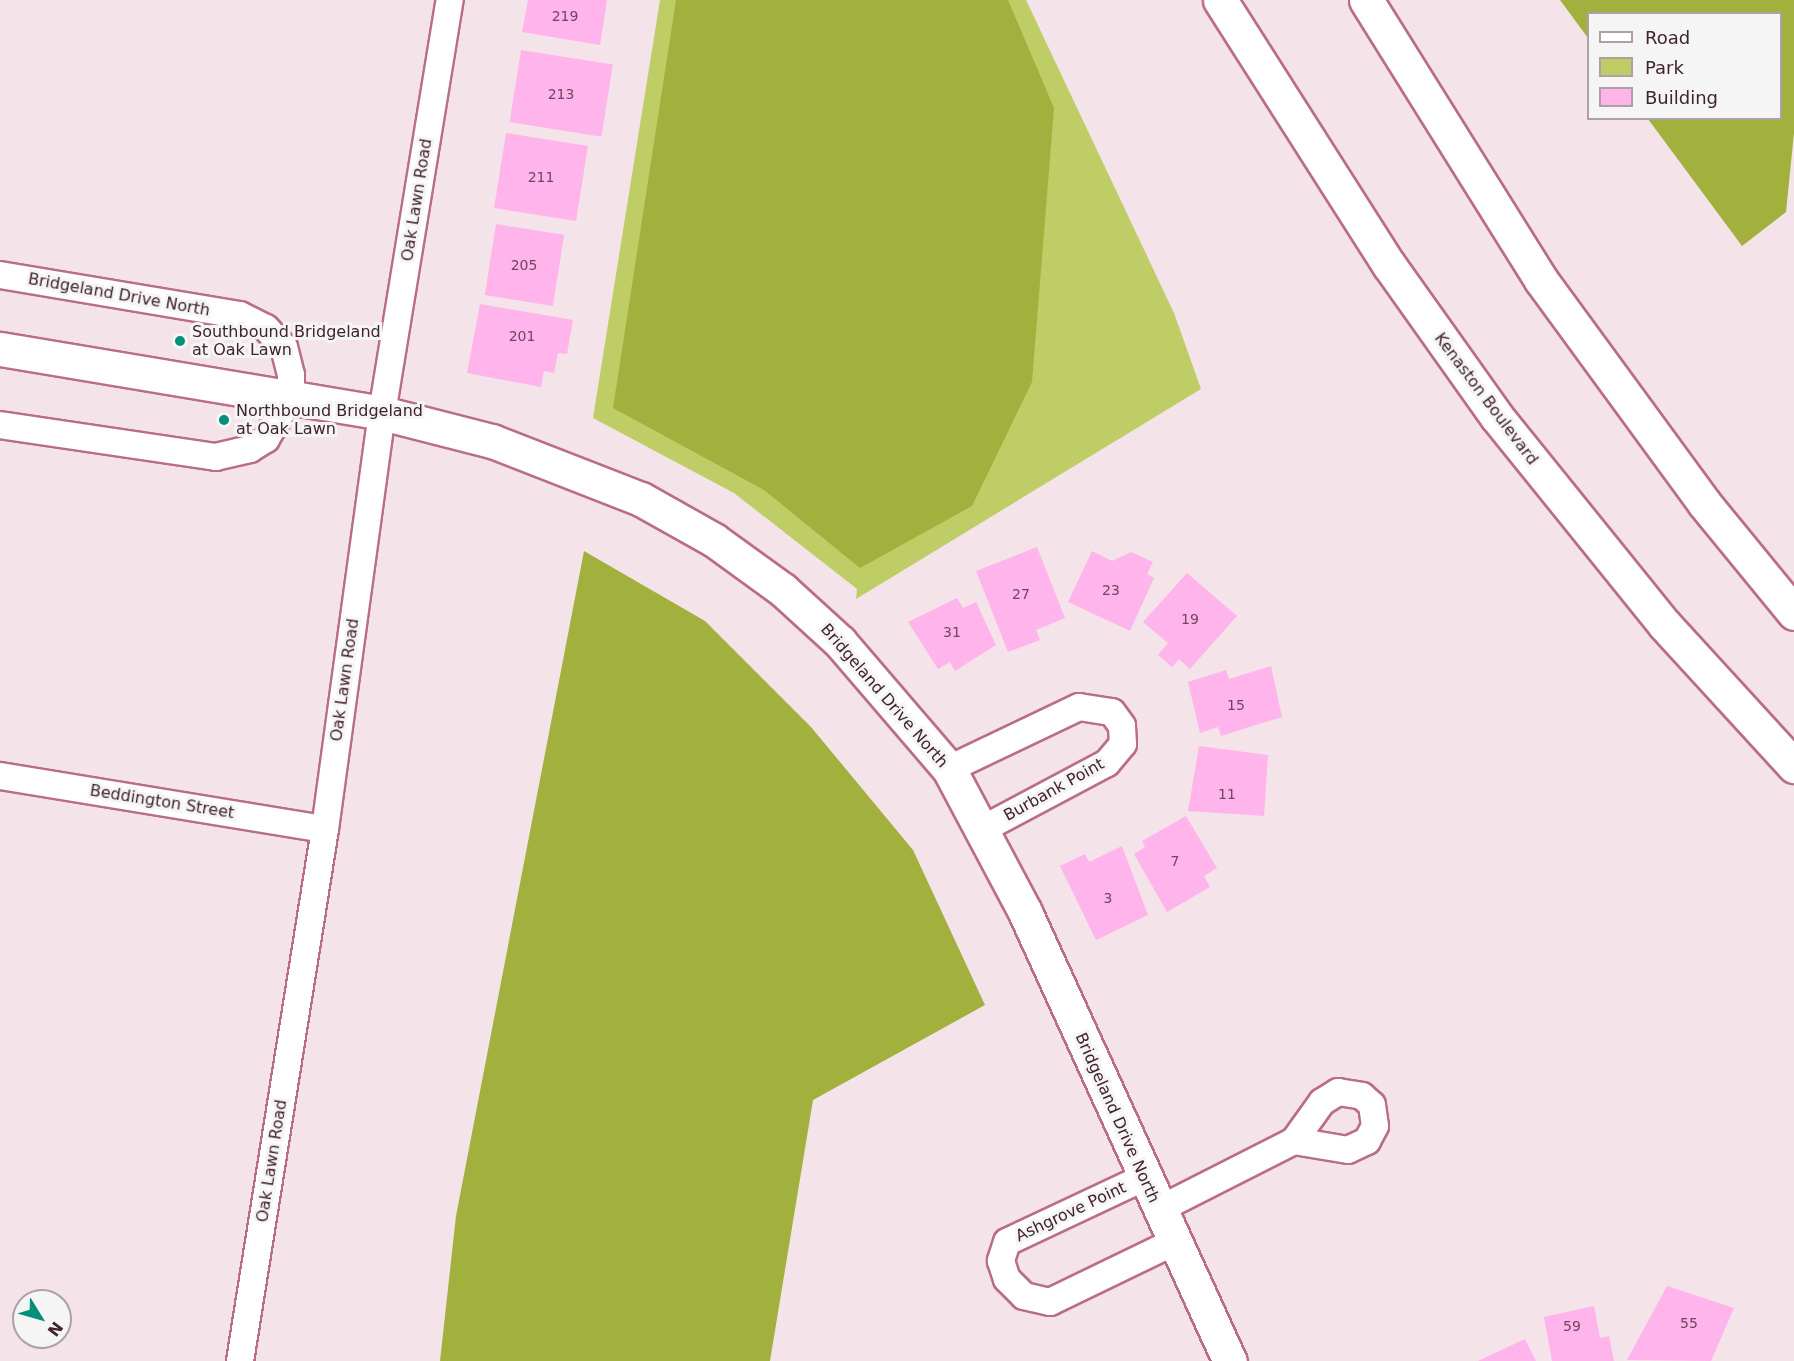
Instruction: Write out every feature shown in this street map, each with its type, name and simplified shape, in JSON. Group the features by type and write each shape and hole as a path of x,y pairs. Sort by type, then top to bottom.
{"street":[{"name":"Oak Lawn Road","path":"240,1361 325,829 382,413 450,0"},
{"name":"Kenaston Boulevard","path":"1220,0 1371,238 1497,417 1650,608 1794,766"},
{"path":"1366,0 1540,280 1689,484 1794,613"},
{"name":"Bridgeland Drive North","path":"0,275 240,315 266,328 284,347 291,396"},
{"name":"Bridgeland Drive North","path":"0,349 382,413 492,441 583,474 714,540 783,590 840,642 949,769 983,829 1172,1243 1230,1361"},
{"path":"0,425 216,457 250,449 266,439 291,396"},
{"name":"Burbank Point","path":"949,769 1078,707 1112,712 1122,726 1123,744 1107,763 983,829"},
{"name":"Beddington Street","path":"0,776 325,829"},
{"path":"1158,1210 1294,1141"},
{"name":"Ashgrove Point","path":"1143,1178 1008,1242 1001,1261 1007,1279 1024,1296 1050,1302 1172,1243"}],"green space":[{"path":"660,0 1026,0 1174,313 1201,389 856,599 857,589 734,493 593,418"},
{"path":"676,0 1008,0 1054,108 1032,382 972,506 860,568 764,490 613,408"},
{"path":"1560,0 1794,0 1794,133 1786,212 1742,246 1649,120 1782,120 1782,12 1587,12 1587,37"},
{"path":"584,551 705,621 811,727 913,850 985,1005 813,1100 770,1361 440,1361 456,1216"}],"building":[{"path":"528,0 607,0 600,45 522,32"},
{"path":"521,50 613,65 601,137 510,122"},
{"path":"506,133 588,146 576,221 494,208"},
{"path":"496,224 564,235 553,306 485,295"},
{"path":"480,304 573,320 567,354 558,353 554,373 544,371 541,387 467,373"},
{"path":"1037,547 1065,618 1036,630 1040,640 1008,652 976,571"},
{"path":"1092,551 1112,561 1131,552 1153,562 1147,574 1154,578 1130,631 1068,602"},
{"path":"1187,573 1237,616 1190,669 1179,659 1172,667 1158,655 1168,643 1143,622"},
{"path":"957,598 963,608 976,602 996,645 955,671 950,662 938,669 908,622"},
{"path":"1271,666 1282,717 1221,736 1218,727 1200,733 1188,682 1226,670 1229,679"},
{"path":"1199,746 1268,755 1264,816 1188,811"},
{"path":"1186,816 1217,868 1204,876 1210,887 1167,912 1134,854 1145,847 1142,841"},
{"path":"1122,846 1148,915 1096,940 1060,866 1085,854 1089,862"},
{"path":"1667,1286 1734,1308 1711,1361 1627,1360"},
{"path":"1594,1306 1600,1338 1609,1336 1614,1361 1552,1361 1544,1317"},
{"path":"1525,1339 1536,1361 1478,1361"}],"place":[{"name":"Southbound Bridgeland at Oak Lawn","path":"180,341"},
{"name":"Northbound Bridgeland at Oak Lawn","path":"224,420"}]}
